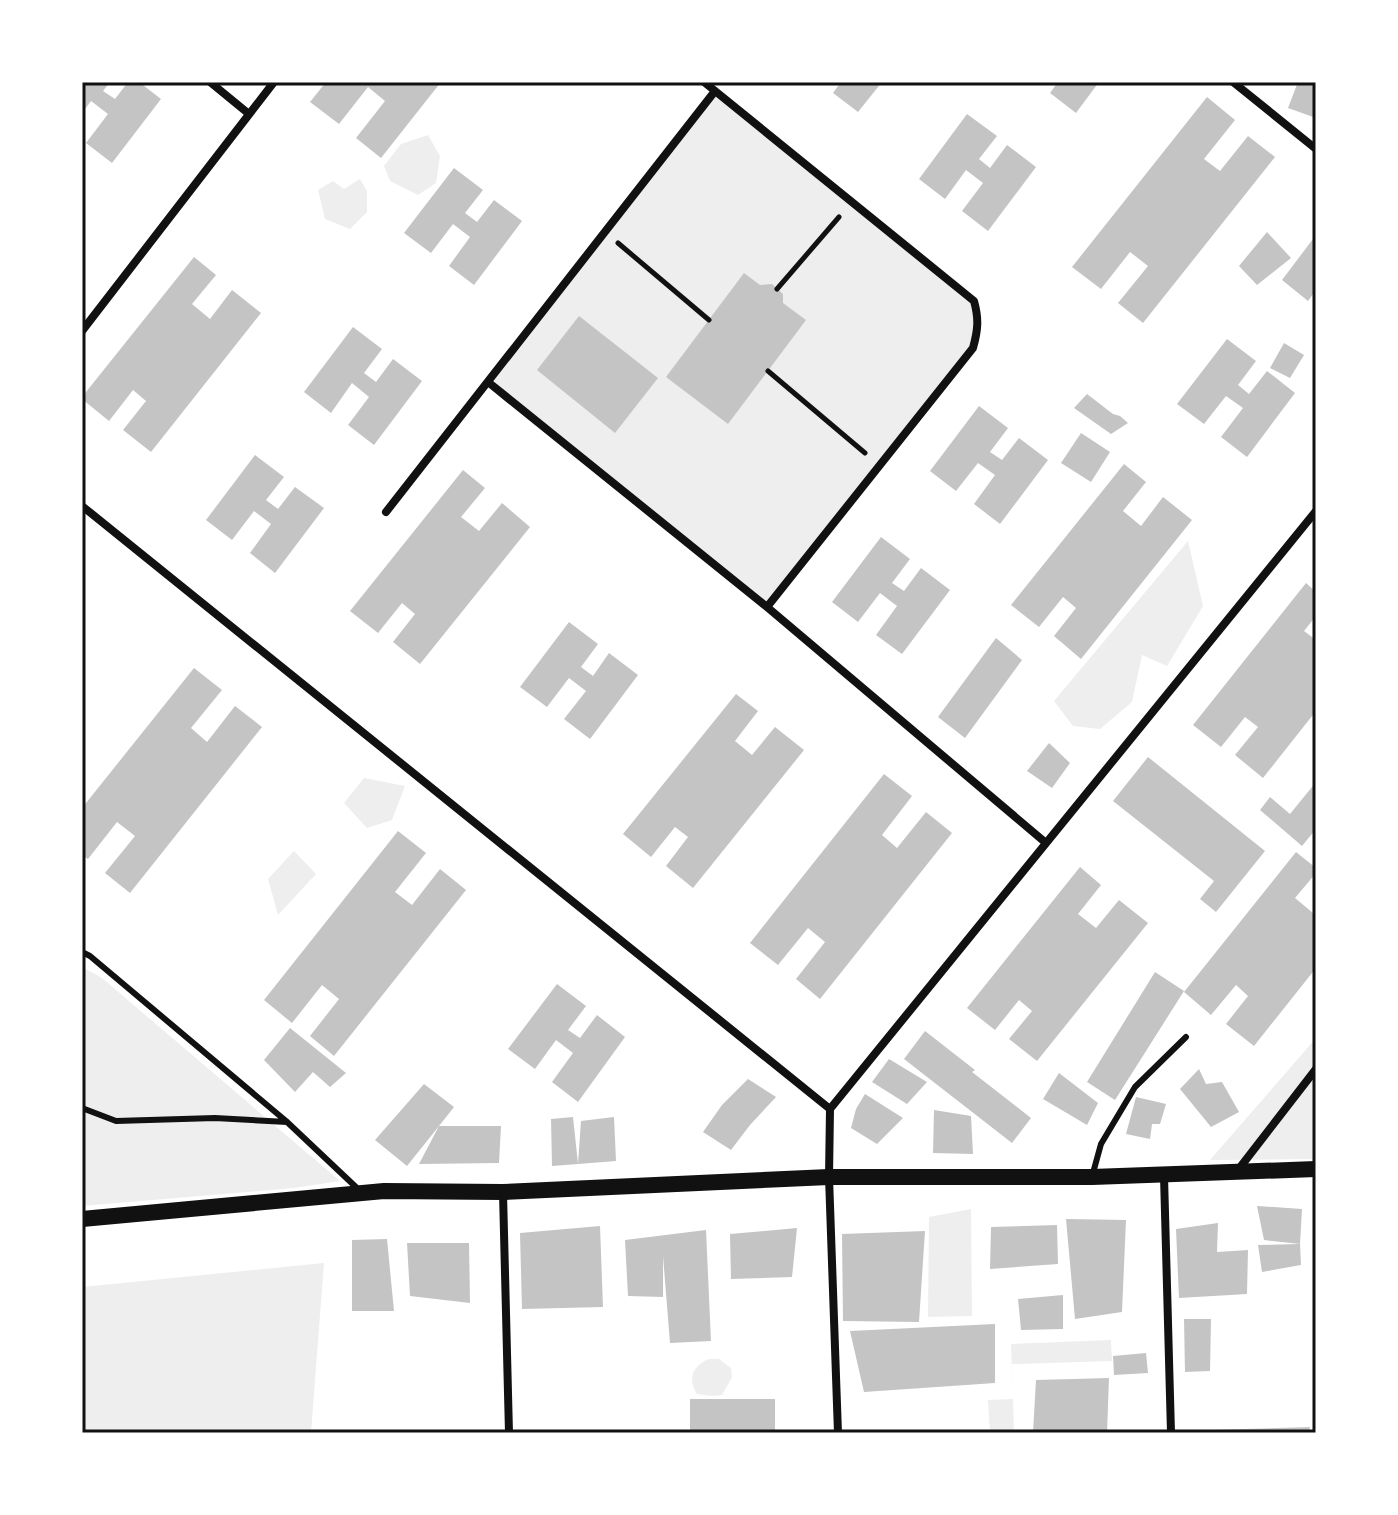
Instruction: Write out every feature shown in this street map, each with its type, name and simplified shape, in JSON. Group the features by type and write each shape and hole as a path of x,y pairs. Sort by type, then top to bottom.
{"main road":[{"path":"82,1219 384,1191 503,1192 829,1177 1164,1176 1237,1170 1316,1169"}],"street":[{"path":"210,82 249,114"},
{"path":"82,331 274,82"},
{"path":"704,82 974,301 979,318 973,348 767,607"},
{"path":"1233,82 1316,149"},
{"path":"386,512 715,91"},
{"path":"488,382 767,607 1046,843"},
{"path":"82,506 830,1109"},
{"path":"838,1433 829,1177 830,1109 1316,511"},
{"path":"1237,1170 1316,1069"},
{"path":"1164,1176 1171,1433"},
{"path":"503,1192 509,1433"}],"lane":[{"path":"82,952 287,1122 363,1193"},
{"path":"1092,1177 1101,1144 1135,1087 1186,1037"},
{"path":"82,1108 116,1121 215,1118 287,1122"}],"path":[{"path":"777,289 852,202"},
{"path":"605,232 709,320"},
{"path":"768,371 880,465"}],"shaded area":[{"path":"715,91 974,301 973,348 767,607 488,382"},
{"path":"428,135 440,156 436,183 418,195 390,181 384,166 401,144"},
{"path":"360,179 367,191 367,212 350,229 325,219 318,190 333,181 344,189"},
{"path":"1188,541 1203,606 1167,666 1142,655 1132,702 1100,729 1073,726 1054,701"},
{"path":"364,778 405,786 392,820 367,828 344,803"},
{"path":"294,851 316,874 278,915 268,879"},
{"path":"82,967 102,978 340,1181 294,1188 82,1206"},
{"path":"1316,1038 1316,1159 1210,1160"},
{"path":"971,1209 972,1316 928,1317 929,1217"},
{"path":"324,1263 311,1433 82,1433 82,1287"},
{"path":"1111,1340 1112,1361 1012,1364 1014,1433 990,1433 988,1400 1013,1399 1011,1344"},
{"path":"709,1359 719,1359 731,1368 732,1377 722,1395 697,1394 692,1383 693,1373"}],"building":[{"path":"82,82 110,82 103,91 115,99 128,82 139,82 161,99 112,163 86,143 108,114 91,101 82,113"},
{"path":"326,82 441,82 381,158 356,138 385,101 368,87 339,124 310,102"},
{"path":"841,82 882,82 858,112 833,93"},
{"path":"1058,82 1099,82 1076,113 1050,93"},
{"path":"1298,82 1316,82 1316,118 1288,108"},
{"path":"1207,97 1235,120 1204,159 1220,171 1248,136 1275,157 1143,323 1118,303 1148,266 1130,252 1101,289 1072,267"},
{"path":"967,114 997,136 979,159 990,168 1007,145 1036,167 988,231 962,211 983,183 966,170 945,199 919,179"},
{"path":"454,168 483,190 465,213 477,222 494,200 522,221 474,285 449,266 470,237 453,224 431,253 404,233"},
{"path":"1267,232 1291,258 1257,285 1239,266"},
{"path":"1316,235 1316,290 1308,301 1282,280"},
{"path":"194,257 216,275 192,304 210,319 232,290 261,313 151,452 123,430 146,401 133,390 109,421 82,397"},
{"path":"744,273 760,285 772,284 783,294 783,303 806,320 728,424 666,377"},
{"path":"579,316 658,378 615,433 537,370"},
{"path":"353,327 382,349 364,373 376,382 393,359 422,381 374,445 348,425 369,397 352,383 331,413 304,392"},
{"path":"1227,339 1256,361 1238,385 1249,394 1267,371 1295,393 1247,457 1221,437 1243,408 1226,396 1204,424 1177,404"},
{"path":"1284,343 1304,355 1290,378 1270,368"},
{"path":"1087,394 1128,423 1111,434 1074,408"},
{"path":"979,406 1008,428 990,452 1002,460 1019,438 1048,460 1000,524 974,504 995,475 978,463 956,491 930,471"},
{"path":"1081,433 1110,452 1091,482 1061,463"},
{"path":"255,455 284,477 266,500 278,509 295,487 324,508 275,573 250,553 271,524 254,511 232,540 206,520"},
{"path":"1124,464 1146,482 1123,511 1141,526 1163,497 1192,520 1081,659 1054,636 1076,608 1063,597 1039,627 1011,605"},
{"path":"463,470 485,488 461,517 479,531 502,503 530,527 420,664 393,642 415,614 402,603 378,633 350,611"},
{"path":"881,537 910,559 892,583 904,591 921,568 950,590 902,654 876,635 897,606 880,593 858,622 832,602"},
{"path":"1306,583 1316,592 1316,616 1304,631 1316,640 1316,711 1263,778 1235,755 1258,727 1245,717 1221,747 1193,725"},
{"path":"569,622 598,644 581,667 593,676 609,653 638,675 590,739 564,719 586,691 569,678 547,707 520,687"},
{"path":"996,638 1022,660 965,738 938,717"},
{"path":"194,668 222,690 191,728 207,742 235,706 262,727 130,893 105,873 135,836 117,822 88,859 82,855 82,808"},
{"path":"736,694 758,711 735,741 752,755 775,727 804,750 693,888 666,866 688,837 675,827 651,857 623,834"},
{"path":"1049,743 1070,763 1052,788 1027,771"},
{"path":"1148,757 1265,851 1216,912 1200,899 1214,881 1113,801"},
{"path":"884,774 912,796 882,835 897,848 926,812 952,833 820,999 796,979 825,942 808,928 778,965 750,943"},
{"path":"1316,782 1316,829 1302,846 1260,810 1270,797 1290,814"},
{"path":"398,831 426,853 395,892 412,905 440,869 466,890 334,1056 310,1036 339,999 322,985 292,1023 264,1000"},
{"path":"1296,852 1316,868 1316,873 1295,898 1313,913 1316,910 1316,968 1254,1046 1226,1024 1248,996 1236,985 1211,1015 1184,992"},
{"path":"1080,867 1101,885 1078,914 1096,928 1119,900 1148,923 1037,1061 1009,1039 1032,1011 1019,1000 995,1030 967,1008"},
{"path":"1155,972 1184,991 1115,1100 1087,1082"},
{"path":"557,984 586,1006 568,1030 580,1038 597,1015 625,1037 578,1102 552,1082 573,1053 556,1040 535,1069 508,1049"},
{"path":"290,1028 346,1073 330,1087 313,1072 295,1092 264,1060"},
{"path":"925,1031 1031,1118 1012,1143 904,1059"},
{"path":"889,1059 927,1082 907,1104 872,1082"},
{"path":"1199,1069 1206,1084 1222,1082 1239,1112 1211,1127 1180,1089"},
{"path":"1059,1073 1098,1103 1087,1125 1043,1099"},
{"path":"748,1079 776,1097 731,1150 703,1132 722,1105"},
{"path":"424,1084 454,1107 407,1166 375,1140"},
{"path":"865,1094 903,1118 877,1144 851,1128 856,1109"},
{"path":"1136,1097 1166,1104 1160,1124 1152,1124 1150,1139 1126,1134"},
{"path":"934,1110 971,1116 973,1154 933,1153"},
{"path":"573,1117 578,1164 552,1166 551,1119"},
{"path":"614,1117 616,1161 578,1164 581,1121"},
{"path":"439,1126 501,1126 499,1163 419,1164"},
{"path":"1257,1206 1302,1209 1300,1244 1264,1240"},
{"path":"1066,1219 1126,1220 1122,1312 1075,1319"},
{"path":"1218,1223 1217,1252 1248,1250 1247,1294 1179,1298 1176,1229"},
{"path":"1057,1225 1058,1264 990,1269 991,1227"},
{"path":"600,1226 603,1307 522,1309 520,1233"},
{"path":"797,1228 792,1277 731,1279 730,1234"},
{"path":"706,1230 711,1341 670,1343 663,1256 663,1297 628,1296 625,1240"},
{"path":"925,1231 919,1322 843,1321 842,1234"},
{"path":"387,1239 394,1311 352,1311 352,1240"},
{"path":"407,1243 469,1243 470,1303 410,1296"},
{"path":"1300,1244 1301,1265 1262,1272 1258,1245"},
{"path":"1063,1295 1063,1329 1021,1330 1018,1299"},
{"path":"1184,1319 1211,1319 1210,1371 1185,1372"},
{"path":"995,1324 995,1383 864,1392 850,1331"},
{"path":"1146,1353 1148,1373 1114,1375 1113,1356"},
{"path":"1109,1378 1107,1433 1033,1433 1036,1380"},
{"path":"690,1399 775,1399 775,1433 690,1433"},
{"path":"1310,1427 1309,1433 1210,1433 1210,1430"}]}
